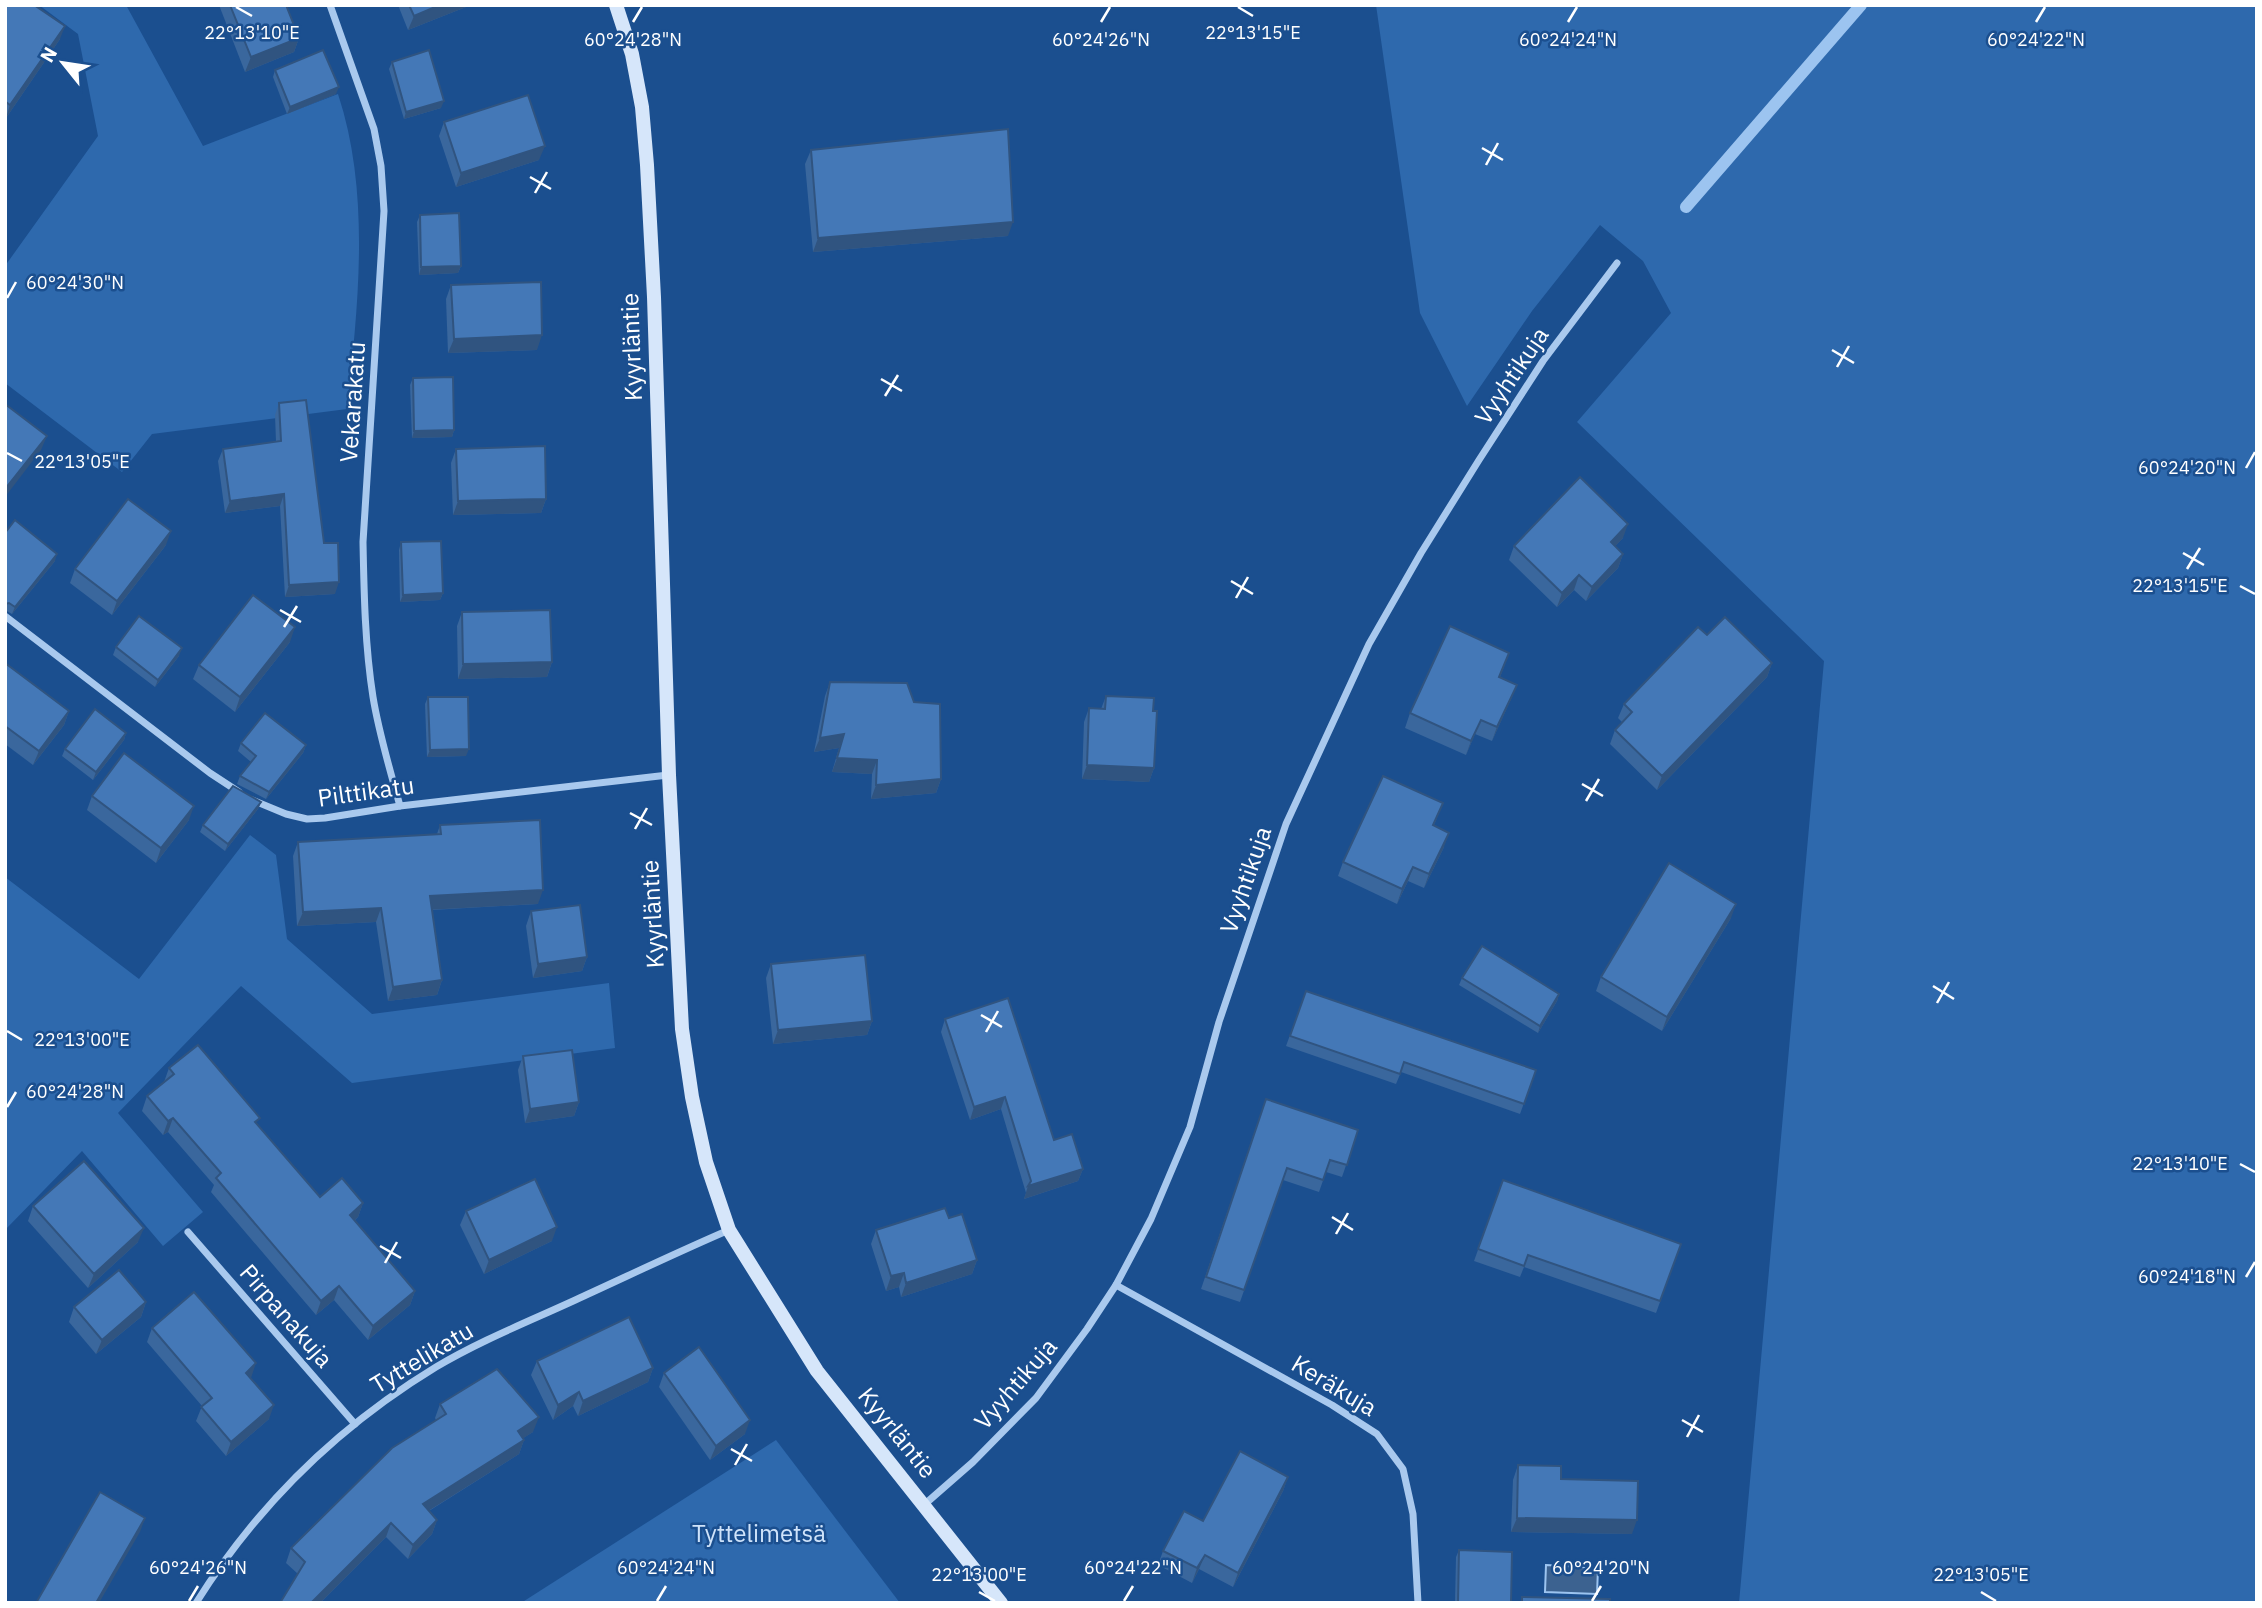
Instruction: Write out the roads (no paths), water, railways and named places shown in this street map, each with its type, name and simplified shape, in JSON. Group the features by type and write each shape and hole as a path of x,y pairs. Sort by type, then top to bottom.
{"street":[{"name":"Vekarakatu","path":"330,5 374,129 381,166 384,211 363,542 364,592 373,698 400,806"},
{"name":"Kyyrläntie","path":"616,5 632,54 642,107 647,165 669,775 682,1030 692,1097 706,1162 729,1230 817,1371 1001,1603"},
{"name":"Vyyhtikuja","path":"925,1504 1036,1398 1116,1285 1150,1219 1190,1127 1227,998 1286,824 1369,644 1421,553 1543,361 1617,263"},
{"name":"Pilttikatu","path":"5,616 211,774 250,799 286,814 307,819 325,818 400,806 669,775"},
{"name":"Tyttelikatu","path":"196,1603 269,1505 311,1461 391,1397 450,1360 500,1334 729,1230"},
{"name":"Pirpanakuja","path":"188,1232 355,1424"},
{"name":"Keräkuja","path":"1116,1285 1332,1405 1377,1434 1403,1469 1413,1514 1418,1603"}],"waterway":[{"path":"1686,207 1861,5"}],"park label":[{"name":"Tyttelimetsä","path":"759,1534"}]}
